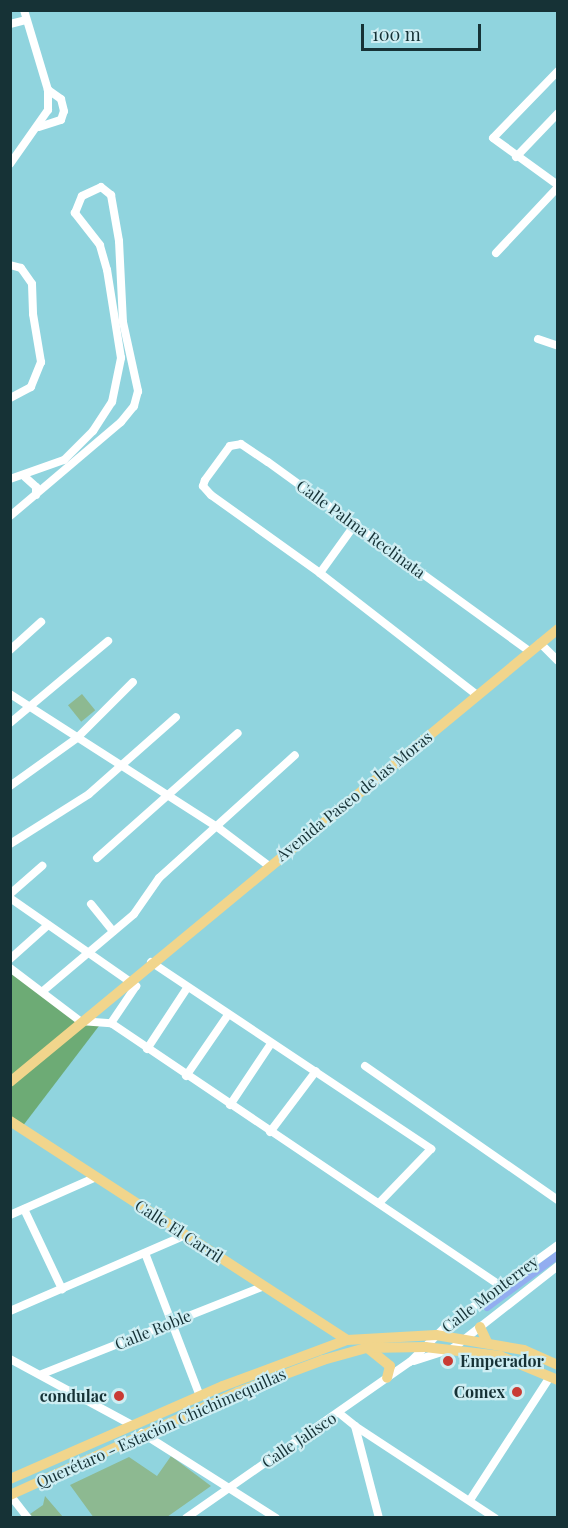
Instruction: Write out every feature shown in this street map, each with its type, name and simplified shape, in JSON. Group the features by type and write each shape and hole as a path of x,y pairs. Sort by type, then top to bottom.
{"main road":[{"name":"Avenida Paseo de las Moras","path":"10,1082 128,981 558,629"},
{"name":"Calle El Carril","path":"10,1121 347,1340"},
{"path":"480,1327 487,1342"},
{"name":"Querétaro - Estación Chichimequillas","path":"10,1479 292,1358 347,1340 436,1335 524,1350 558,1365"},
{"name":"Querétaro - Estación Chichimequillas","path":"10,1495 142,1433 282,1374 366,1348 425,1347 500,1356 554,1378"},
{"path":"366,1348 385,1359 390,1366 387,1378"}],"street":[{"path":"10,24 25,15 48,90 48,110 39,127 10,164"},
{"path":"496,253 558,186 516,158 493,138 558,71"},
{"path":"39,127 56,123 64,111 61,99 48,90"},
{"path":"516,158 558,113"},
{"path":"10,479 25,477 64,460 93,431 112,402 121,358 100,245 75,213 82,196 101,187 111,195 119,241 122,313 138,391 134,406 121,422 10,516"},
{"path":"100,245 119,241"},
{"path":"10,265 21,268 32,284 33,314 41,362 31,387 10,398"},
{"path":"537,339 558,346"},
{"name":"Calle Palma Reclinata","path":"320,573 203,486 235,442 356,523 530,652"},
{"path":"25,477 32,482 36,495"},
{"path":"356,523 320,573 477,695"},
{"path":"10,650 41,622"},
{"path":"10,723 31,708 108,641"},
{"path":"540,644 558,661"},
{"path":"10,786 77,738 133,682"},
{"path":"10,694 216,826 269,866"},
{"path":"10,844 45,826 121,766 176,717"},
{"path":"97,858 238,733"},
{"path":"43,991 86,952 134,914 159,878 295,755"},
{"path":"42,866 10,896 136,986 111,1023"},
{"path":"91,904 114,931"},
{"path":"10,959 48,925"},
{"path":"151,962 270,1045 316,1071 431,1149 379,1203"},
{"path":"10,968 80,1021 111,1023 186,1076 501,1286"},
{"path":"147,1048 187,988"},
{"path":"186,1076 228,1015"},
{"path":"230,1105 270,1045"},
{"path":"365,1066 558,1200"},
{"path":"270,1132 316,1071"},
{"path":"10,1215 96,1177"},
{"path":"24,1209 63,1289"},
{"path":"10,1311 186,1235"},
{"name":"Calle Monterrey","path":"425,1347 436,1335 558,1245"},
{"path":"145,1253 200,1396"},
{"name":"Calle Monterrey","path":"452,1349 480,1327 490,1315 558,1266"},
{"name":"Calle Roble","path":"42,1374 264,1286"},
{"path":"483,1300 480,1308 490,1315"},
{"name":"Calle Jalisco","path":"186,1518 339,1413 410,1362 425,1347"},
{"name":"Calle Jalisco","path":"410,1362 452,1349"},
{"path":"10,1359 42,1374 132,1425"},
{"path":"470,1500 554,1378"},
{"path":"339,1413 355,1426 495,1518"},
{"path":"355,1426 379,1518"},
{"path":"142,1433 276,1518"},
{"path":"10,1495 28,1518"}],"green space":[{"path":"82,694 95,710 81,722 68,705"},
{"path":"11,970 81,1020 11,1079"},
{"path":"86,1022 102,1022 22,1127 11,1120 10,1086"},
{"path":"171,1456 211,1486 167,1517 94,1518 70,1485 129,1457 157,1476"},
{"path":"45,1496 63,1517 33,1517 30,1514 43,1505"}],"waterway":[{"path":"487,1307 558,1255"}],"place":[{"name":"Emperador","path":"448,1361"},
{"name":"Comex","path":"517,1392"},
{"name":"condulac","path":"119,1396"}]}
